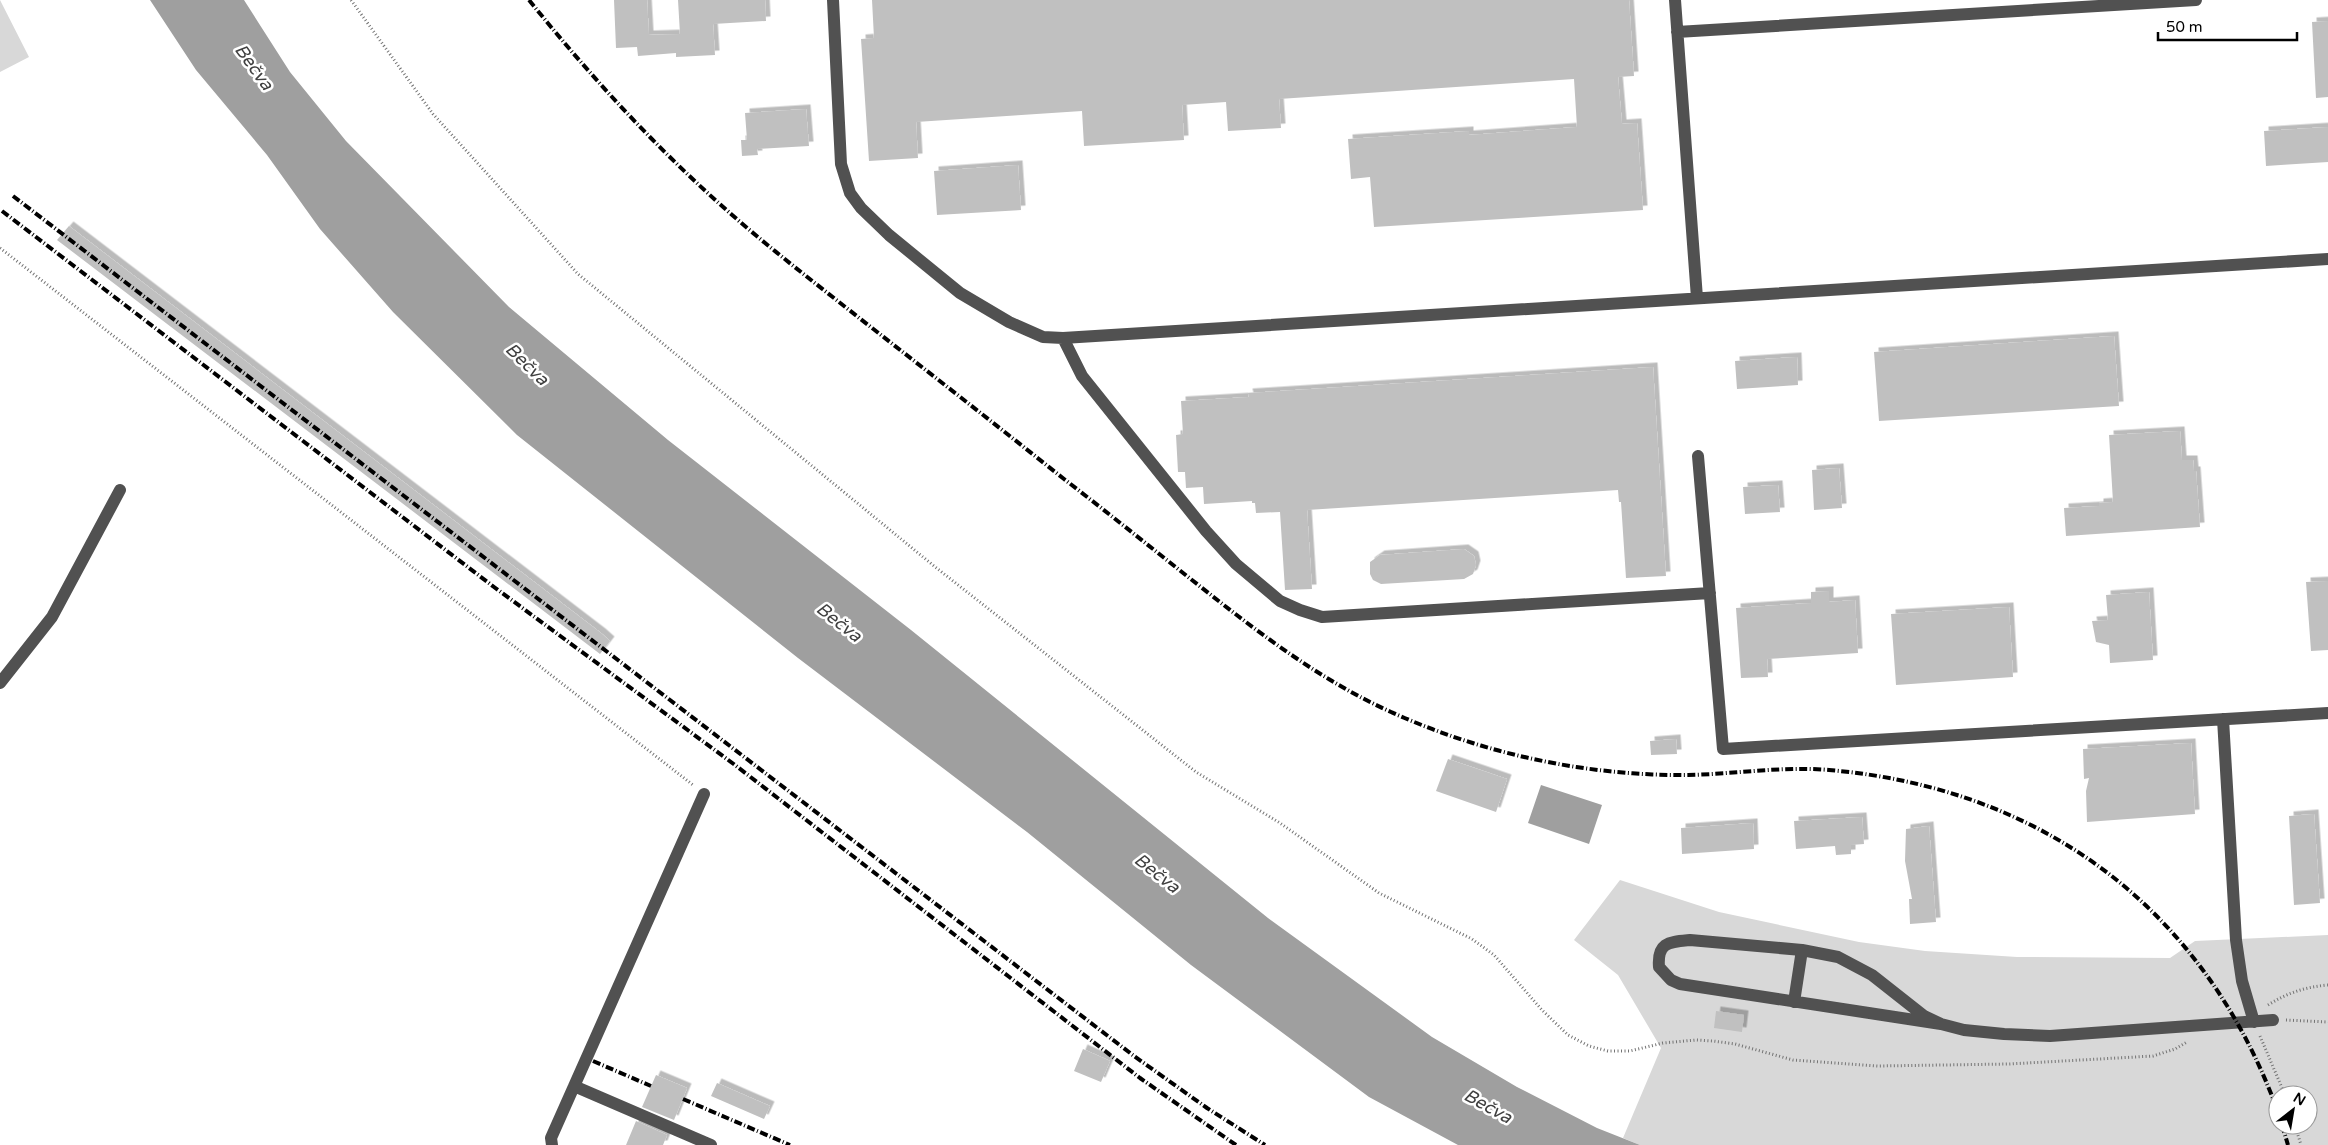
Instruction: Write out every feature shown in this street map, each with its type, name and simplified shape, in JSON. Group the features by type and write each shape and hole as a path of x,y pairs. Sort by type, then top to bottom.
{"lane":[{"path":"833,0 841,164 850,193 861,208 889,235 960,293 1009,322 1042,336 1063,338 2328,259"},
{"path":"1675,0 1697,298"},
{"path":"1677,32 2196,0"},
{"path":"1063,338 1082,376 1206,531 1236,564 1260,586 1280,601 1300,610 1322,617 1710,593"},
{"path":"1698,456 1723,749 2328,713"},
{"path":"0,683 52,618 120,490"},
{"path":"2223,719 2236,940 2242,981 2254,1022"},
{"path":"552,1145 551,1138 704,794"},
{"path":"1941,1024 1924,1016 1872,975 1838,957 1802,950 1690,940 1674,941 1665,945 1660,951 1658,958 1659,967 1664,973 1671,980 1680,984 1941,1024 1964,1030 2050,1036 2273,1020"},
{"path":"1794,1002 1802,950"},
{"path":"574,1086 711,1145"}],"path":[{"path":"351,0 433,114 578,274 934,566 1196,772 1280,823 1379,893 1472,939 1494,955 1535,1003 1568,1034 1590,1046 1608,1051 1630,1051 1662,1043 1696,1040 1735,1044 1793,1060 1878,1066 2008,1064 2153,1056 2175,1049 2191,1039"},
{"path":"0,248 704,794"},
{"path":"2254,1022 2268,1004 2290,992 2328,985"},
{"path":"2273,1020 2328,1022"},
{"path":"2269,1056 2281,1085"}],"shaded area":[{"path":"0,0 29,57 0,72"},
{"path":"1620,880 1719,912 1859,942 1925,951 2017,957 2170,958 2195,941 2328,935 2328,1145 1640,1145 1623,1138 1661,1048 1618,975 1574,940"}],"water":[{"name":"Bečva","path":"150,0 244,0 290,72 346,141 509,307 668,440 911,630 1268,918 1432,1037 1517,1087 1597,1128 1640,1145 1458,1145 1369,1097 1191,965 1027,832 798,658 517,435 393,312 320,229 267,155 196,70"},
{"path":"1541,785 1602,805 1589,844 1528,823"}],"building":[{"path":"614,0 647,0 649,35 680,34 678,0 765,0 766,21 713,24 715,55 676,57 676,53 638,56 637,47 616,48"},
{"path":"872,0 1629,0 1634,76 1618,77 1622,124 1637,123 1643,210 1374,227 1370,177 1351,179 1348,139 1469,131 1469,135 1577,127 1574,79 1279,99 1281,128 1228,131 1226,102 1182,105 1184,140 1084,146 1082,111 916,122 918,158 869,161 861,39 874,38"},
{"path":"2328,21 2328,97 2316,98 2312,22"},
{"path":"806,109 809,146 757,149 758,155 742,156 741,140 747,140 745,113"},
{"path":"2328,127 2328,162 2266,166 2264,131"},
{"path":"1018,165 1021,210 937,215 934,171"},
{"path":"69,226 601,633 610,641 600,654 57,240"},
{"path":"2114,336 2119,406 1879,421 1874,352"},
{"path":"1797,357 1798,385 1737,389 1735,361"},
{"path":"1653,367 1666,576 1626,578 1621,502 1619,502 1618,490 1307,510 1312,589 1285,590 1280,512 1256,513 1255,503 1252,503 1252,501 1204,504 1203,487 1186,488 1185,472 1178,472 1176,435 1183,434 1181,401 1249,397 1248,393"},
{"path":"2180,431 2182,460 2193,460 2194,471 2196,471 2200,527 2066,536 2064,508 2099,506 2099,503 2113,502 2109,435"},
{"path":"1839,468 1842,508 1814,510 1812,470"},
{"path":"1778,485 1780,512 1745,514 1743,487"},
{"path":"1464,549 1474,556 1476,565 1473,574 1464,579 1381,584 1373,580 1370,574 1370,562 1380,555"},
{"path":"2328,581 2328,650 2311,651 2306,582"},
{"path":"1829,591 1829,602 1855,600 1858,653 1767,659 1768,677 1741,678 1736,608 1811,603 1811,592"},
{"path":"2149,592 2153,660 2110,663 2109,645 2096,642 2092,621 2108,620 2106,595"},
{"path":"2009,607 2013,677 1896,685 1891,614"},
{"path":"1676,739 1677,754 1651,755 1650,741"},
{"path":"2191,743 2195,814 2087,822 2086,791 2089,778 2084,779 2083,749"},
{"path":"1448,759 1507,779 1496,812 1436,791"},
{"path":"2314,814 2320,903 2294,905 2289,816"},
{"path":"1862,817 1864,844 1851,845 1851,854 1836,855 1835,846 1796,849 1794,821"},
{"path":"1753,823 1754,849 1682,854 1681,828"},
{"path":"1929,826 1936,922 1910,924 1909,899 1912,899 1905,861 1906,829"},
{"path":"1716,1011 1744,1015 1742,1032 1714,1028"},
{"path":"1083,1049 1110,1061 1101,1082 1074,1071"},
{"path":"656,1075 687,1088 674,1120 642,1107"},
{"path":"717,1083 770,1106 764,1119 711,1096"},
{"path":"636,1121 667,1135 663,1145 626,1145"}],"railway":[{"path":"529,0 576,57 626,112 677,164 746,227 1216,599 1263,635 1313,669 1364,699 1426,727 1462,740 1536,760 1574,767 1650,774 1688,775 1794,769 1829,770 1907,782 1979,803 2046,833 2106,872 2160,920 2207,976 2247,1040 2268,1089"},
{"path":"13,196 1134,1056 1207,1108 1265,1145"},
{"path":"2,211 494,587 735,765 1140,1078 1236,1145"},
{"path":"593,1061 651,1086"},
{"path":"683,1099 790,1145"},
{"path":"2285,1135 2288,1145"}]}
